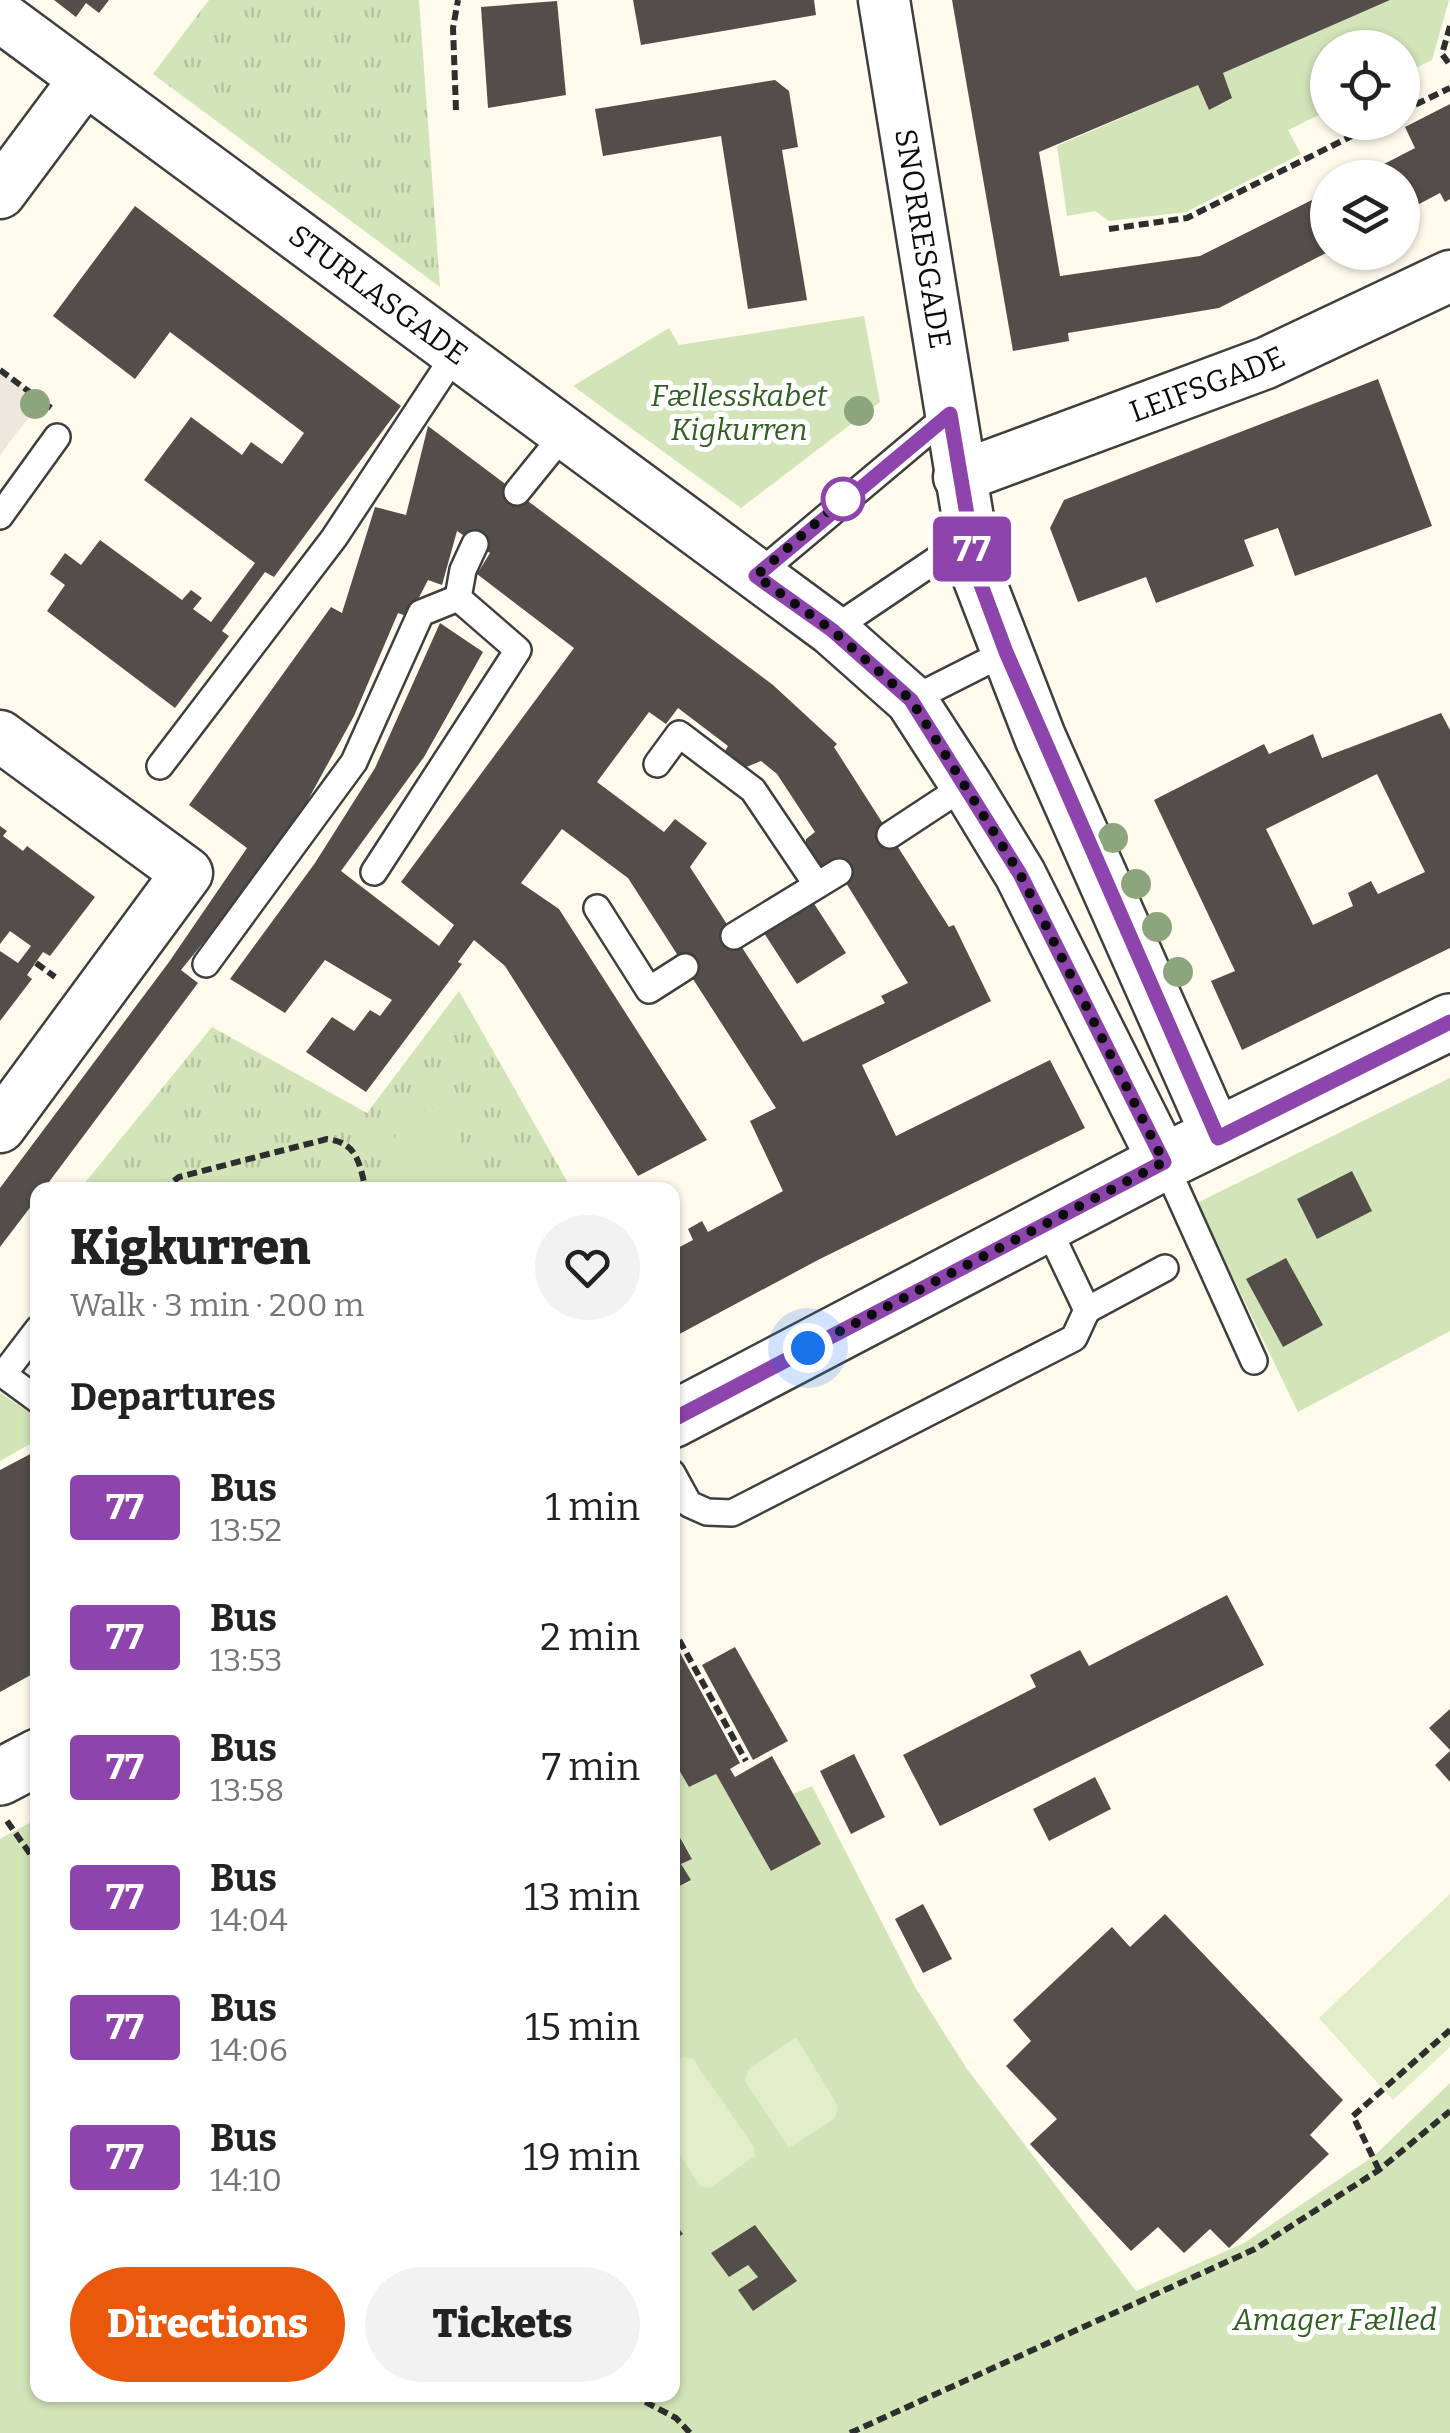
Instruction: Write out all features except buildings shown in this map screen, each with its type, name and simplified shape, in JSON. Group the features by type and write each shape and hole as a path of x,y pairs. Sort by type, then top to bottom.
{"street":[{"name":"SNORRESGADE","path":"884,0 977,574 1006,652 1218,1138"},
{"name":"STURLASGADE","path":"0,16 832,630 911,700 1020,874 1164,1162"},
{"path":"0,193 85,79"},
{"name":"LEIFSGADE","path":"959,477 1266,363 1450,276"},
{"path":"0,736 188,873 0,1128"},
{"path":"680,1416 1164,1162 1450,1022"},
{"path":"0,1777 30,1761"}],"lane":[{"path":"160,766 334,538 456,353"},
{"path":"756,576 950,414"},
{"path":"517,492 564,434"},
{"path":"0,516 57,437"},
{"path":"832,630 970,537"},
{"path":"458,598 462,570 475,544"},
{"path":"374,872 518,650 458,598"},
{"path":"206,964 354,762 422,613 458,598"},
{"path":"911,700 1006,652"},
{"path":"656,764 679,734 753,790 828,878 734,936"},
{"path":"890,835 966,786"},
{"path":"596,908 649,990 685,967"},
{"path":"1164,1162 1254,1361"},
{"path":"1046,1224 1087,1310"},
{"path":"680,1487 689,1504 707,1512 732,1513 1074,1338 1087,1310 1165,1268"},
{"path":"30,1339 2,1374 30,1394"}],"path":[{"path":"456,110 453,28 458,0"},
{"path":"1450,26 1442,54 1450,66"},
{"path":"1420,102 1450,88"},
{"path":"1109,229 1187,218 1344,140"},
{"path":"0,370 51,406 57,437"},
{"path":"172,1182 179,1177 327,1139 343,1141 356,1151 364,1182"},
{"path":"680,1641 746,1761"},
{"path":"0,1810 30,1853"},
{"path":"1379,2170 1353,2116 1450,2030"},
{"path":"850,2433 1255,2249 1379,2170 1450,2111"},
{"path":"645,2402 676,2418 690,2433"}],"green space":[{"path":"209,0 419,0 440,287 153,74"},
{"path":"1390,0 1449,0 1432,60 1420,66 1420,30 1321,30"},
{"path":"1310,35 1310,119 1288,130 1301,154 1186,212 1109,221 1095,211 1067,216 1057,146 1198,85 1209,110 1232,98 1223,73"},
{"name":"Fællesskabet Kigkurren","path":"864,316 880,402 741,508 573,386 669,328 679,345"},
{"path":"459,991 567,1182 86,1182 212,1027 367,1113"},
{"path":"1450,1078 1450,1331 1298,1412 1197,1203"},
{"path":"431,1107 457,1117 462,1150 449,1182 386,1182 383,1173 399,1125"},
{"path":"0,1393 30,1413 30,1444 0,1461"},
{"name":"Amager Fælled","path":"680,1771 689,1787 716,1774 771,1871 821,1844 793,1794 812,1786 915,1987 967,2069 1136,2291 1244,2243 1374,2156 1450,2083 1450,2433 0,2433 0,1839 30,1823 30,2402 680,2402 680,1886 690,1881 681,1864 692,1858 680,1836"},
{"path":"1450,1894 1450,2047 1393,2100 1319,2018"},
{"path":"796,2037 838,2106 835,2118 789,2148 745,2081 748,2070"},
{"path":"680,2059 693,2059 754,2147 755,2156 710,2188 701,2187 680,2155"}],"shaded area":[{"path":"0,370 42,400 0,455"}],"bus line":[{"name":"77","path":"680,1416 1164,1162 1020,874 911,700 832,630 756,576 838,503 950,414 977,574 1040,738 1218,1138 1450,1022"}],"route":[{"path":"808,1348 1164,1162 1020,874 911,700 832,630 756,576 843,499"}]}
